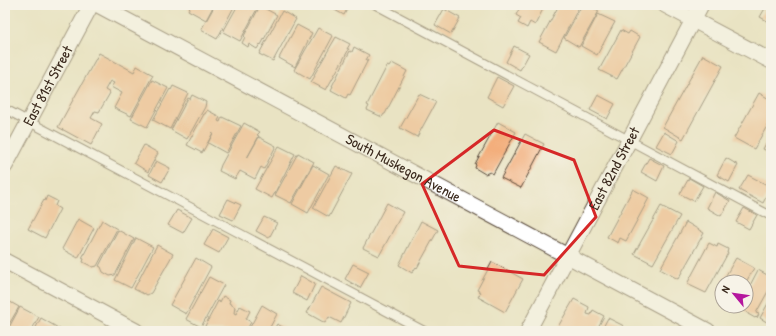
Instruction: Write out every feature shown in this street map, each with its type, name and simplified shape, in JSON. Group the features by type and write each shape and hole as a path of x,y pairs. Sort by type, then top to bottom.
{"street":[{"name":"East 81st Street","path":"5,166 91,5"},
{"name":"South Muskegon Avenue","path":"98,5 708,331"},
{"path":"665,5 771,61"},
{"name":"East 82nd Street","path":"528,331 701,5"},
{"path":"5,261 136,331"}],"lane":[{"path":"376,5 771,216"},
{"path":"5,109 424,331"}],"highlighted area":[{"path":"494,130 574,160 596,217 544,275 459,266 422,184"}],"building":[{"path":"191,5 214,5 206,20 188,10"},
{"path":"215,5 235,5 217,39 201,30"},
{"path":"238,5 254,5 258,7 240,41 223,32"},
{"path":"330,5 349,5 344,15 329,7"},
{"path":"521,5 545,5 535,25 530,22 527,28 518,23 521,18 516,15"},
{"path":"559,5 574,5 579,7 556,51 539,42"},
{"path":"582,5 587,5 599,11 579,47 564,38"},
{"path":"767,5 771,5 771,23 760,17"},
{"path":"260,6 277,15 261,45 260,44 257,49 249,44 248,47 242,43 245,37 244,36"},
{"path":"444,9 460,18 451,34 435,25"},
{"path":"282,11 296,19 273,61 259,54"},
{"path":"598,14 615,22 597,55 581,46"},
{"path":"297,25 312,33 295,67 279,58"},
{"path":"318,28 333,36 310,79 294,70"},
{"path":"621,30 628,34 630,31 640,37 617,79 599,70"},
{"path":"336,37 350,44 347,49 349,49 326,90 311,82"},
{"path":"514,46 529,54 520,70 506,62"},
{"path":"354,47 369,55 366,60 368,60 350,95 348,94 346,98 331,90 350,51 352,52"},
{"path":"99,53 134,72 137,66 153,75 131,116 114,108 122,93 111,87 114,83 110,81 105,90 110,93 99,112 95,111 91,118 102,124 91,145 58,127"},
{"path":"703,55 723,66 683,139 663,127"},
{"path":"392,63 407,71 385,114 382,117 367,110 369,106 367,105 387,66 389,67"},
{"path":"497,77 514,86 503,106 487,97"},
{"path":"152,80 168,88 147,127 131,119"},
{"path":"173,86 188,93 170,129 153,120"},
{"path":"759,93 771,100 771,119 754,149 734,138"},
{"path":"419,94 436,102 417,137 400,128"},
{"path":"192,95 206,102 205,107 187,139 171,130 188,98 190,99"},
{"path":"598,95 615,104 607,119 590,110"},
{"path":"207,110 220,117 218,121 220,122 222,117 241,126 226,153 208,143 213,133 202,153 187,145"},
{"path":"498,122 516,132 493,174 490,172 485,174 475,168 475,164"},
{"path":"244,123 260,132 257,135 259,136 247,158 259,137 276,146 264,169 261,167 255,179 240,171 235,179 219,171"},
{"path":"664,132 679,141 672,154 656,146"},
{"path":"525,134 544,144 521,188 501,178"},
{"path":"771,134 771,153 763,149"},
{"path":"144,145 158,153 148,172 134,163"},
{"path":"279,146 295,154 272,198 255,189"},
{"path":"298,153 314,162 291,203 275,195"},
{"path":"649,158 664,166 657,181 641,172"},
{"path":"726,158 738,165 729,182 717,175"},
{"path":"156,161 170,168 162,182 149,175"},
{"path":"313,165 329,174 308,213 292,204"},
{"path":"336,166 352,174 329,217 313,208"},
{"path":"748,175 771,187 763,203 739,190"},
{"path":"689,178 703,186 694,201 680,194"},
{"path":"633,189 649,198 626,241 620,238 618,243 607,237"},
{"path":"715,192 730,201 721,216 707,208"},
{"path":"47,196 57,201 55,206 60,209 45,238 28,229"},
{"path":"228,199 241,205 233,220 220,214"},
{"path":"387,203 403,212 379,256 363,248"},
{"path":"661,206 680,216 653,264 634,254"},
{"path":"744,208 757,215 749,229 736,222"},
{"path":"177,210 192,218 183,233 168,225"},
{"path":"264,217 277,223 269,238 256,231"},
{"path":"78,219 94,228 78,258 62,249"},
{"path":"102,220 117,229 97,266 93,267 83,262 84,259 82,258"},
{"path":"421,221 438,230 417,268 416,267 412,273 399,265"},
{"path":"686,222 704,233 678,279 660,269"},
{"path":"213,229 228,237 219,253 204,245"},
{"path":"118,230 134,239 115,275 110,276 103,272 99,266"},
{"path":"136,238 153,247 131,288 115,280"},
{"path":"709,243 717,247 718,244 728,249 728,253 716,274 714,274 714,278 706,293 687,284"},
{"path":"157,245 173,254 151,293 147,295 134,289"},
{"path":"196,258 211,267 186,314 170,305"},
{"path":"736,258 754,268 751,274 727,274"},
{"path":"492,262 523,279 505,312 478,297 481,292 477,290"},
{"path":"353,264 369,272 360,288 345,279"},
{"path":"758,270 771,277 771,286 756,313 759,314 757,318 748,314 754,314 754,278"},
{"path":"301,276 315,284 307,301 292,293"},
{"path":"209,277 224,285 201,327 186,319"},
{"path":"321,287 351,303 341,323 329,317 325,323 307,313"},
{"path":"223,296 230,300 229,303 235,307 234,313 236,314 240,306 250,311 246,319 251,322 246,331 204,330 218,301 220,302"},
{"path":"771,298 771,327 769,326 770,324 760,318"},
{"path":"5,299 19,307 5,331"},
{"path":"574,299 589,307 587,314 591,315 593,310 604,316 596,331 558,331 559,325"},
{"path":"262,305 277,314 268,331 248,331"},
{"path":"20,307 39,317 31,331 7,331"},
{"path":"41,318 60,329 59,331 34,331"},
{"path":"608,318 624,326 621,331 601,331"},
{"path":"277,324 290,331 273,331"}]}
